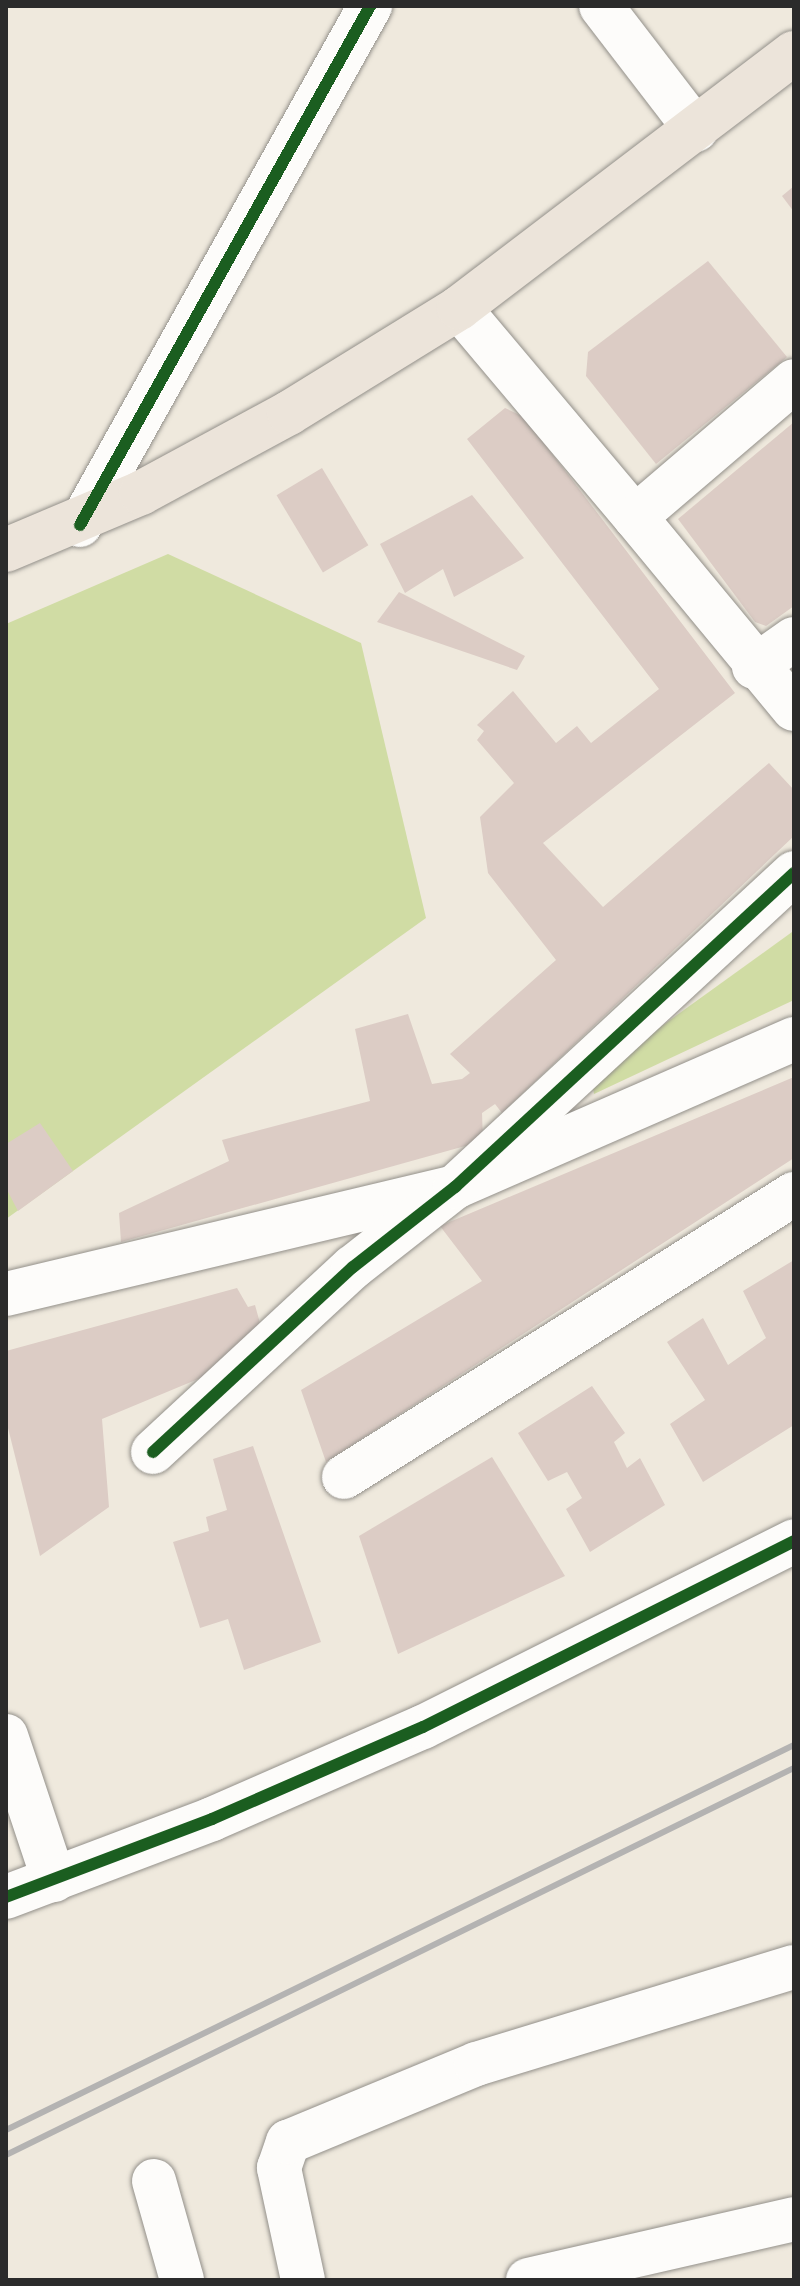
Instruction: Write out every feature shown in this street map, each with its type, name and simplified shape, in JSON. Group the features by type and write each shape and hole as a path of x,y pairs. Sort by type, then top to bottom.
{"main road":[{"path":"6,550 80,525 289,413 459,308 794,53"}],"street":[{"path":"80,525 370,6"},
{"path":"601,6 696,130"},
{"path":"459,308 635,517 754,667 794,709"},
{"path":"635,517 794,381"},
{"path":"754,667 794,639"},
{"path":"153,1452 353,1267 455,1187 794,873"},
{"path":"6,1294 455,1187 794,1039"},
{"path":"344,1477 794,1194"},
{"path":"6,1897 423,1727 794,1541"},
{"path":"6,1736 54,1880"},
{"path":"303,2280 279,2168 288,2142 476,2064 794,1967"},
{"path":"154,2181 182,2280"},
{"path":"528,2280 794,2219"}],"green space":[{"path":"168,554 361,643 426,918 6,1219 6,624"},
{"path":"792,932 794,1000 594,1094 591,1077"}],"building":[{"path":"794,186 794,212 782,196"},
{"path":"708,261 787,357 656,464 586,376 588,352"},
{"path":"505,408 524,417 735,693 543,843 603,907 769,763 794,790 794,836 502,1113 495,1104 482,1113 483,1141 121,1242 119,1213 229,1161 222,1140 370,1101 355,1029 408,1014 432,1084 462,1079 470,1073 450,1054 556,960 488,873 480,817 514,783 477,740 484,731 477,725 513,691 556,743 577,726 591,743 659,689 467,439"},
{"path":"794,422 794,606 766,626 755,622 678,519"},
{"path":"322,468 368,545 323,572 277,495"},
{"path":"472,495 524,558 454,597 443,569 405,593 380,544"},
{"path":"399,592 525,656 517,670 377,622"},
{"path":"794,1077 794,1158 326,1462 301,1390 482,1281 440,1226"},
{"path":"40,1123 73,1171 18,1211 6,1188 6,1144"},
{"path":"794,1260 794,1425 703,1482 670,1424 705,1400 667,1342 703,1318 728,1365 766,1338 743,1291"},
{"path":"237,1288 248,1307 255,1305 263,1334 251,1357 102,1419 109,1507 40,1556 6,1420 6,1351"},
{"path":"592,1386 625,1433 614,1442 627,1468 640,1458 665,1505 590,1552 566,1509 582,1498 567,1472 548,1481 518,1433"},
{"path":"253,1446 321,1642 244,1670 228,1619 200,1628 173,1542 209,1531 206,1517 227,1510 213,1459"},
{"path":"492,1457 565,1576 398,1654 359,1536"}],"railway":[{"path":"6,2130 794,1745"},
{"path":"6,2155 794,1768"}],"cycle path":[{"path":"80,525 370,6"},
{"path":"153,1452 353,1267 455,1187 794,873"},
{"path":"6,1897 212,1819 423,1727 794,1541"}]}
